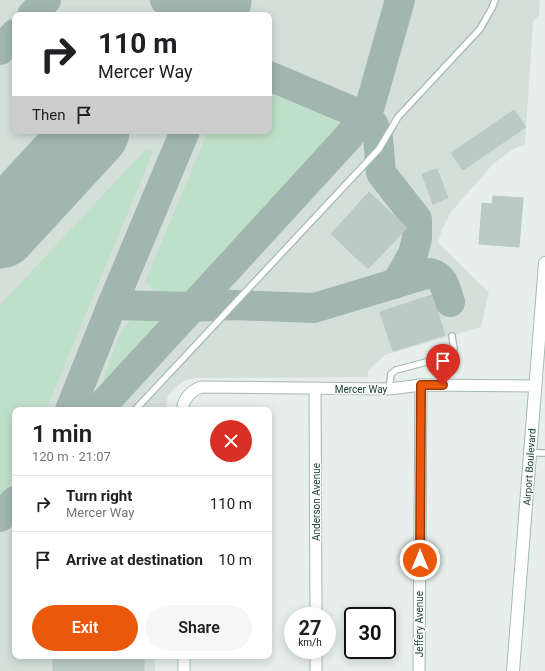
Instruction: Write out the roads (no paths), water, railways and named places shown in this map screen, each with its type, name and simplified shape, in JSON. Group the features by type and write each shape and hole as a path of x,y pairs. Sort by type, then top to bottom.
{"main road":[{"name":"Airport Boulevard","path":"513,671 535,386 538,374 545,263"}],"street":[{"name":"Mercer Way","path":"183,407 188,394 201,387 389,389 421,385 535,386"},
{"name":"Jeffery Avenue","path":"419,671 421,385"},
{"name":"Anderson Avenue","path":"315,388 316,607"},
{"path":"184,659 184,671"},
{"path":"316,659 316,671"}],"lane":[{"path":"138,407 379,149 398,117 480,29 495,0"},
{"path":"389,389 390,377 396,370 449,356 453,352 454,345 452,336"},
{"path":"436,360 443,385"},
{"path":"530,453 545,453"}]}
